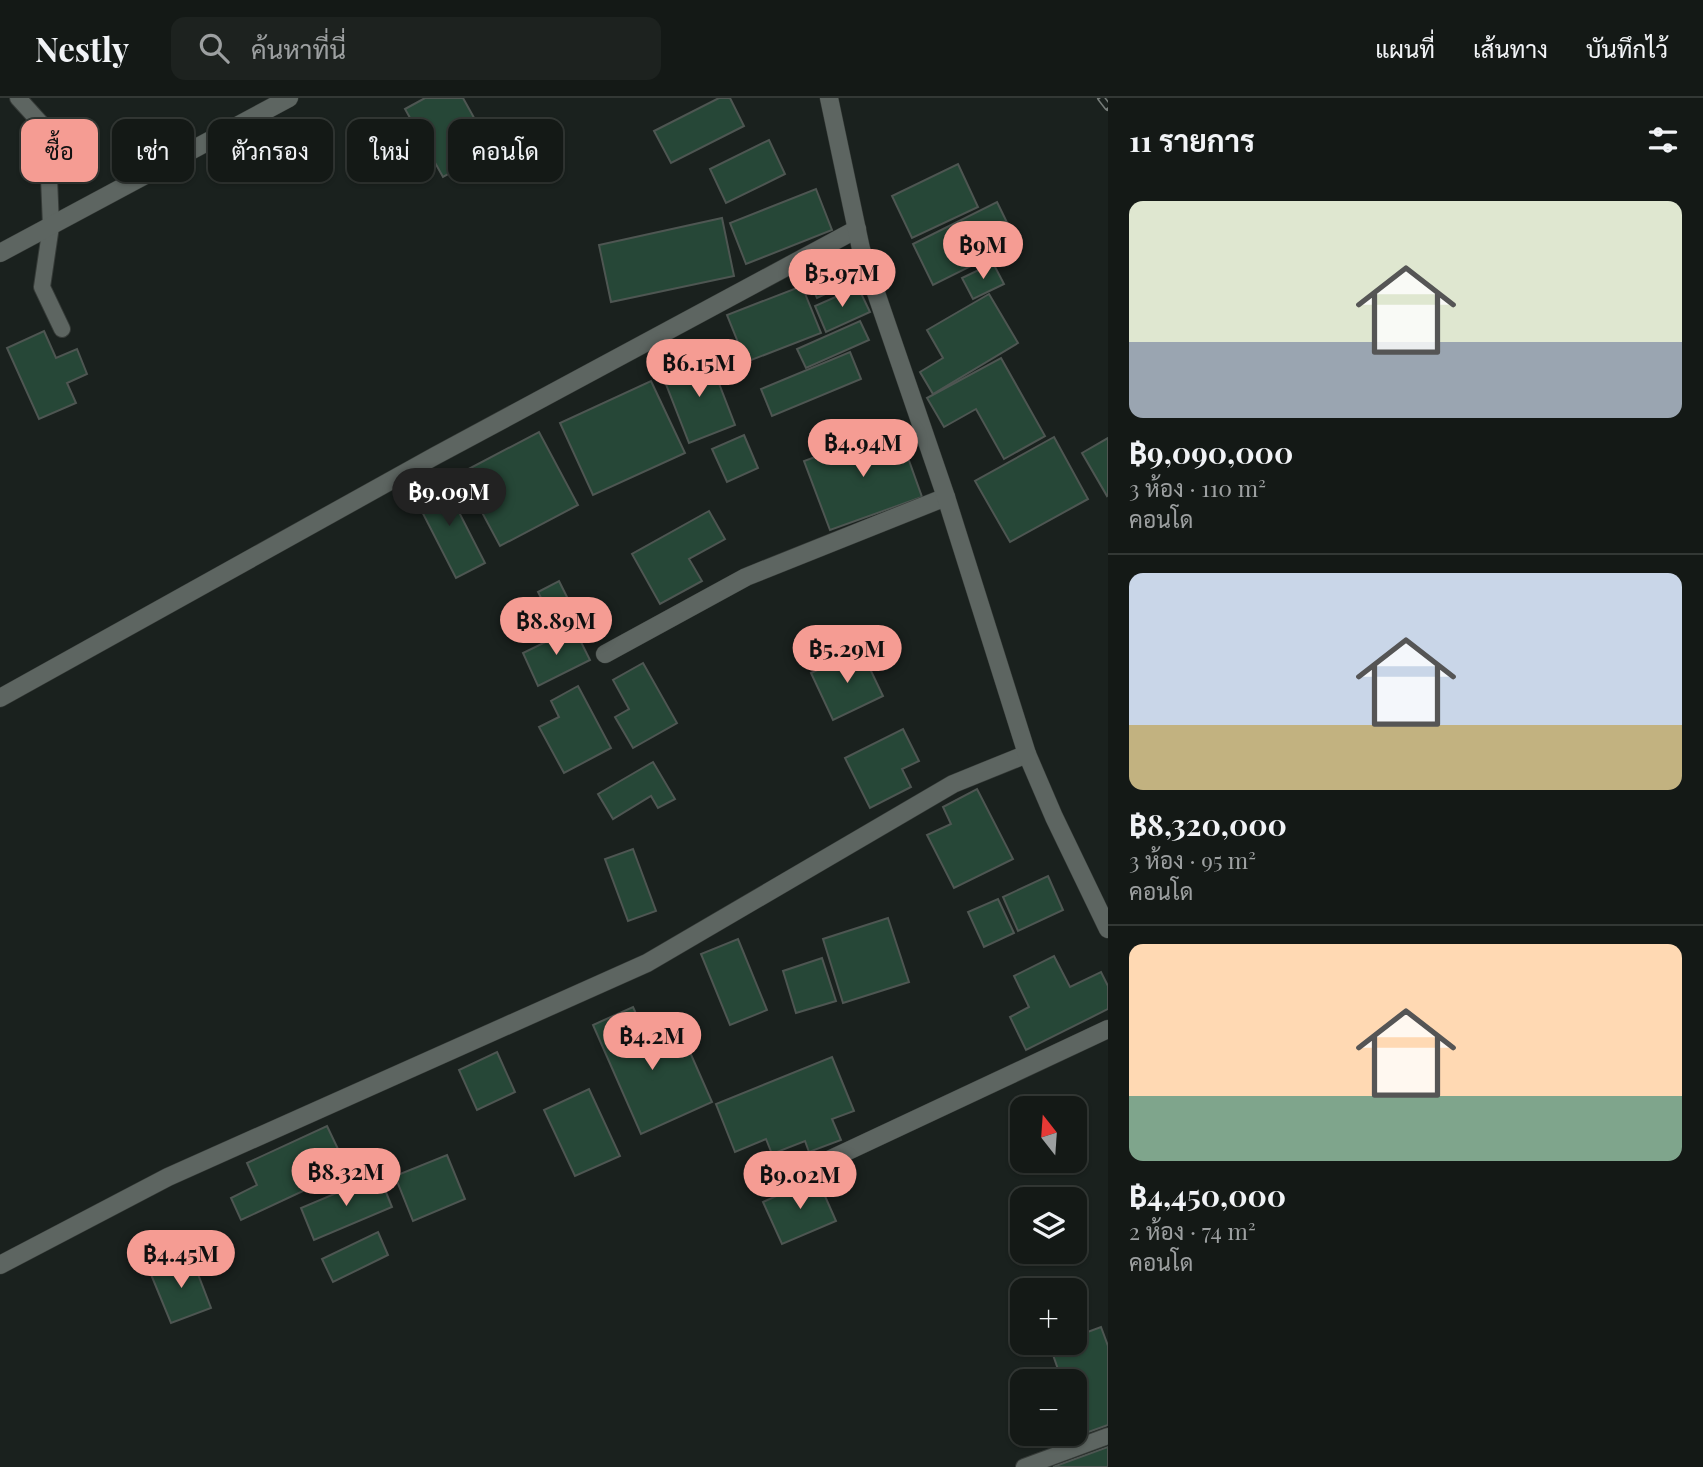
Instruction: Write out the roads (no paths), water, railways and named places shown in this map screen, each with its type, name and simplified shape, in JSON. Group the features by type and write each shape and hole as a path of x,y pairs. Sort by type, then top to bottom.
{"street":[{"path":"0,253 289,98"},
{"path":"830,98 861,249 946,497 1027,754 1108,929"},
{"path":"0,698 423,463 857,229"},
{"path":"605,654 746,577 946,497"},
{"path":"0,1265 168,1177 648,963 953,784 1027,754"},
{"path":"786,1180 1108,1029"}],"lane":[{"path":"18,98 47,130 51,226 42,287 62,329"},
{"path":"1024,1467 1108,1436"}],"railway":[{"path":"1101,98 1108,107"}]}
